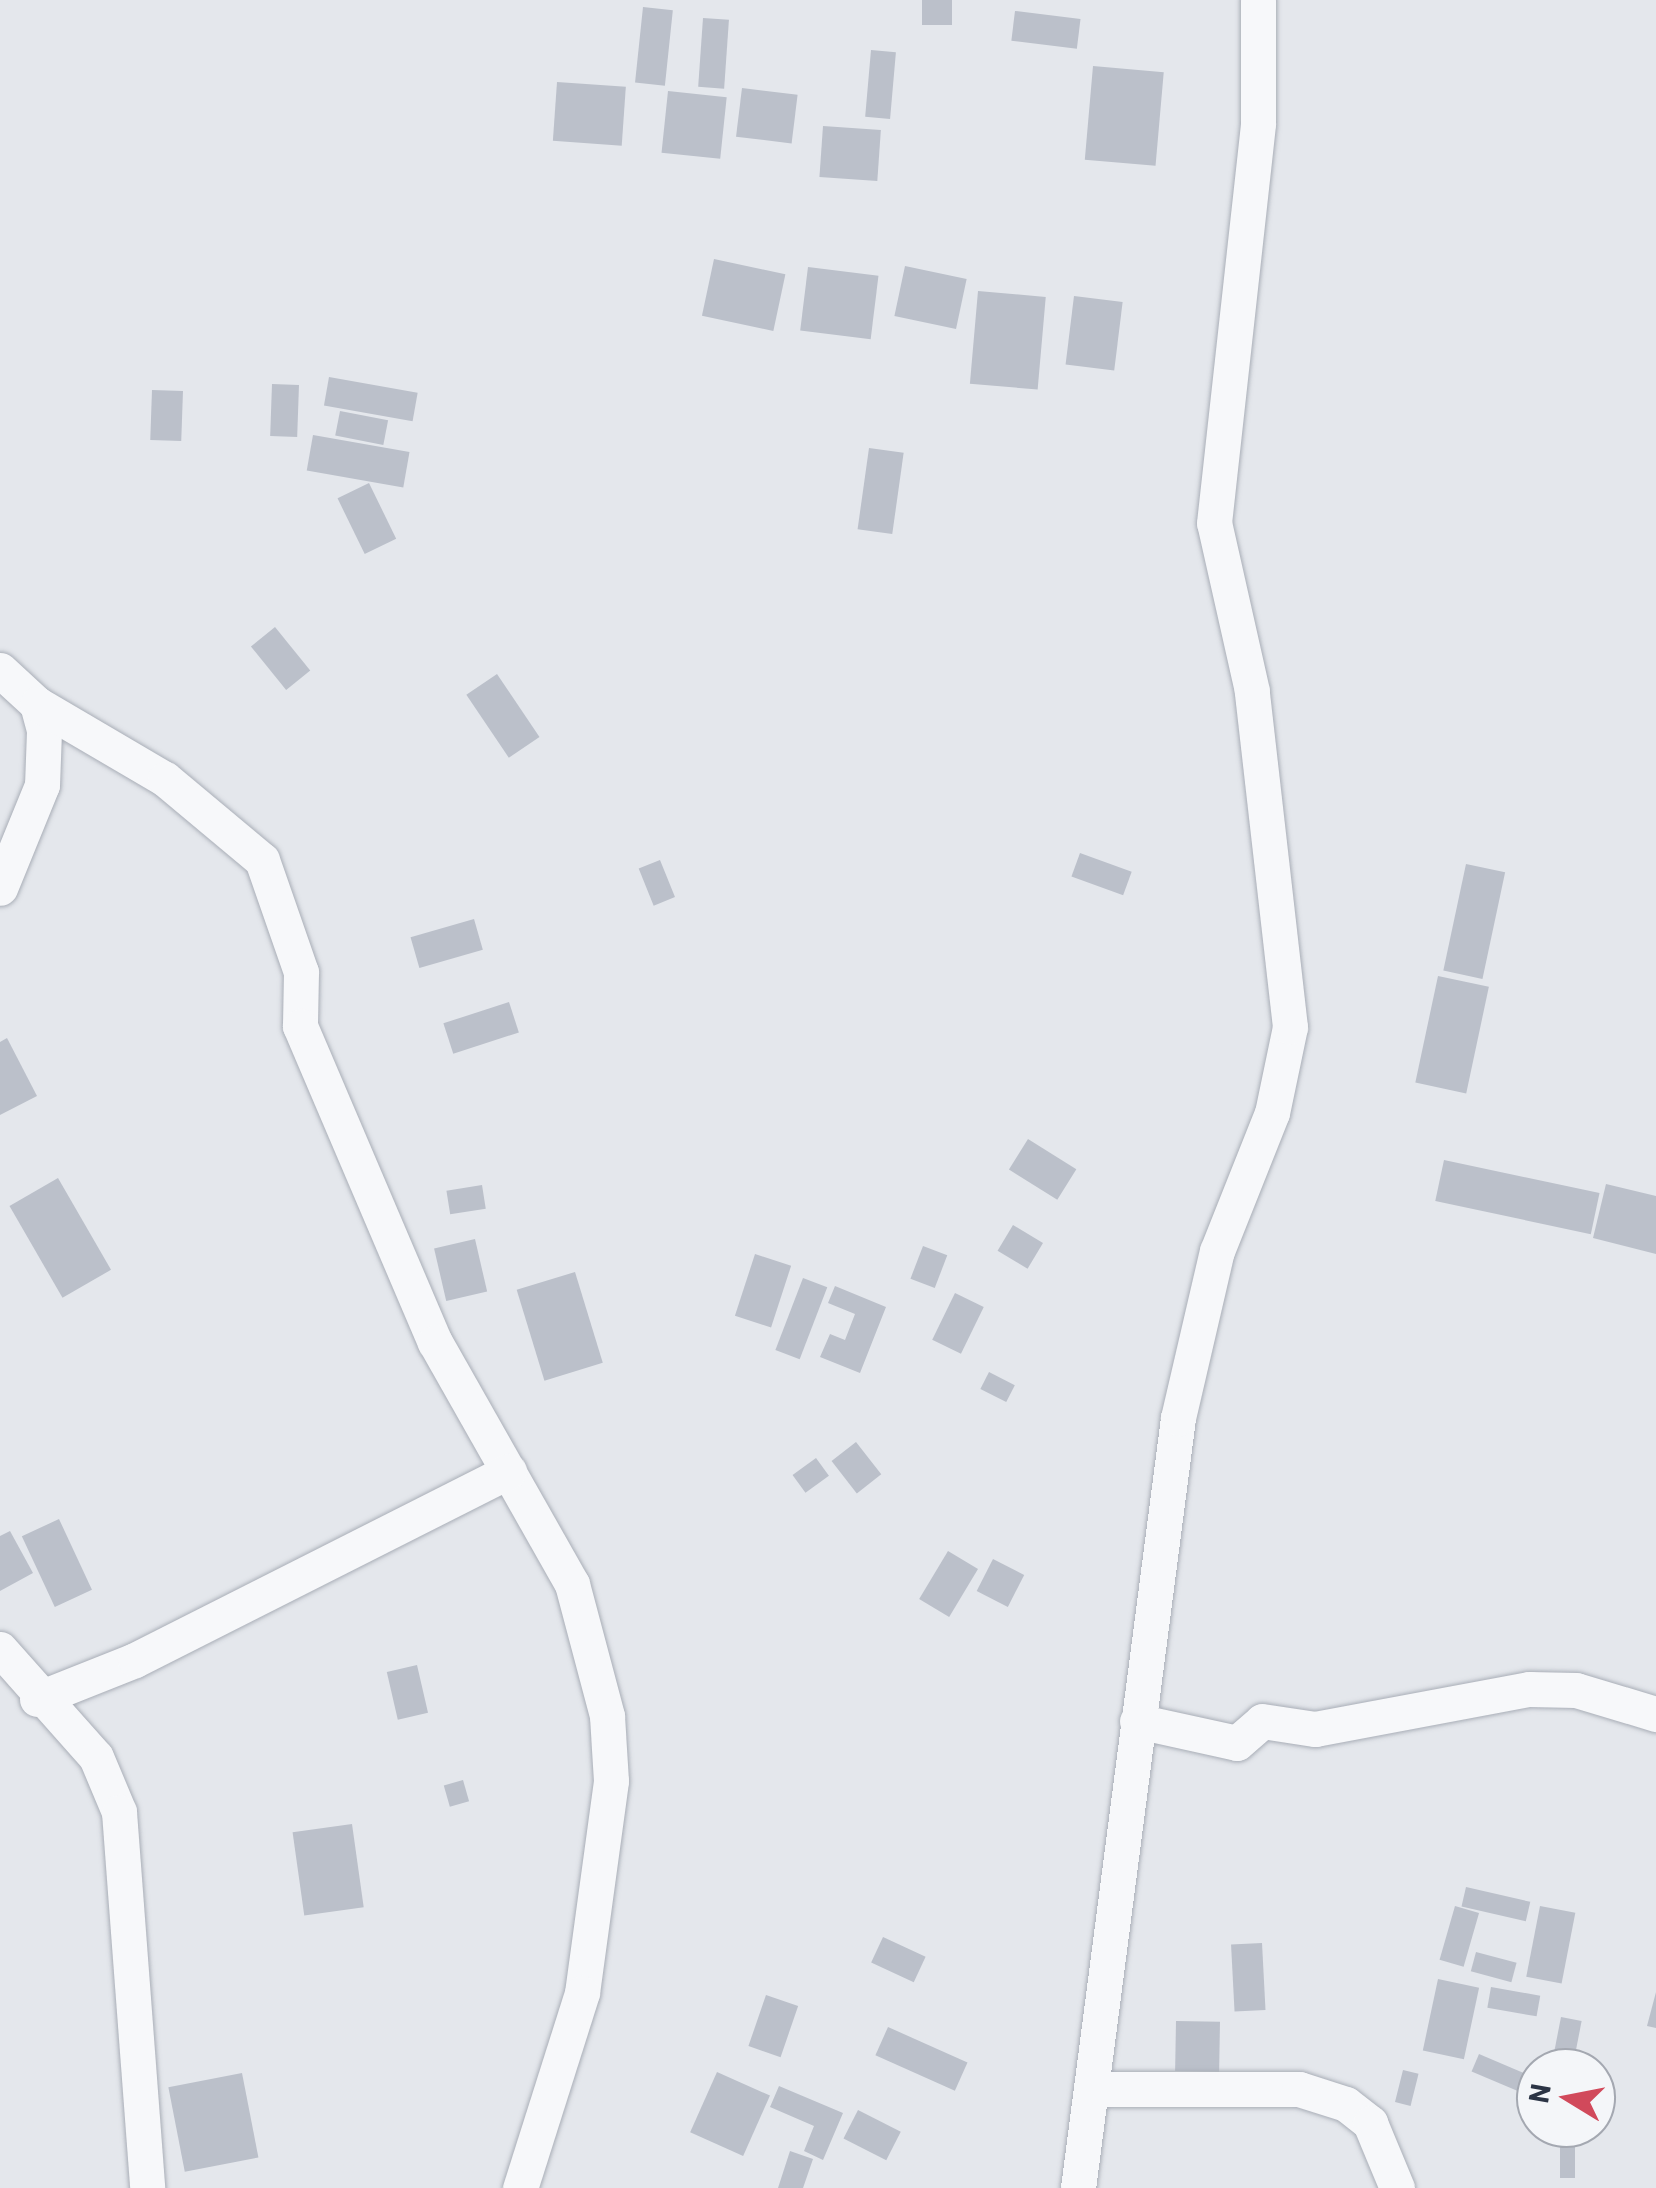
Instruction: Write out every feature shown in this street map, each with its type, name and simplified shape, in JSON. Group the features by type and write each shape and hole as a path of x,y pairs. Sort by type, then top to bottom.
{"street":[{"path":"1078,2188 1096,2089 1137,1721 1178,1418 1217,1251 1272,1113 1290,1027 1252,690 1214,523 1258,123 1258,0"},
{"path":"0,670 38,704 165,778 262,860 302,972 300,1026 435,1342 572,1584 607,1716 610,1780 582,1993 520,2188"},
{"path":"0,888 42,785 38,704"},
{"path":"19,1687 136,1660 509,1471"},
{"path":"0,1649 19,1687 96,1757 119,1812 147,2188"},
{"path":"1137,1721 1229,1743 1262,1720 1315,1728 1529,1689 1576,1690 1656,1714"},
{"path":"1096,2089 1298,2089 1346,2104 1370,2122 1397,2188"}],"building":[{"path":"922,0 952,0 952,25 922,25"},
{"path":"643,7 673,10 665,86 635,83"},
{"path":"1015,11 1081,19 1077,49 1011,41"},
{"path":"703,18 729,20 724,89 698,87"},
{"path":"871,50 896,52 890,119 865,117"},
{"path":"1093,66 1164,72 1156,166 1085,160"},
{"path":"557,82 626,87 622,146 553,141"},
{"path":"742,88 798,95 792,143 736,137"},
{"path":"668,91 727,97 720,159 662,153"},
{"path":"823,126 881,130 877,181 819,177"},
{"path":"714,259 785,274 773,331 702,316"},
{"path":"905,266 967,279 956,329 894,316"},
{"path":"808,267 878,276 871,339 800,331"},
{"path":"978,291 1046,297 1038,390 970,384"},
{"path":"1074,296 1123,302 1114,370 1066,364"},
{"path":"329,377 418,393 413,421 324,406"},
{"path":"272,384 299,385 297,437 270,436"},
{"path":"152,390 183,391 181,441 150,440"},
{"path":"340,411 388,420 383,445 335,436"},
{"path":"313,435 410,452 403,487 307,470"},
{"path":"869,448 904,453 892,534 858,529"},
{"path":"369,483 396,539 365,554 338,498"},
{"path":"275,627 310,671 286,690 251,647"},
{"path":"497,674 539,737 509,758 466,695"},
{"path":"1080,853 1132,872 1123,895 1071,876"},
{"path":"660,860 675,897 654,906 639,869"},
{"path":"1466,864 1505,872 1482,979 1443,971"},
{"path":"474,919 483,950 419,968 411,937"},
{"path":"1438,976 1489,987 1466,1093 1415,1083"},
{"path":"509,1002 519,1032 453,1054 443,1023"},
{"path":"7,1038 37,1096 0,1115 0,1042"},
{"path":"1028,1139 1076,1169 1057,1200 1009,1170"},
{"path":"1444,1160 1600,1193 1591,1234 1435,1201"},
{"path":"58,1178 111,1270 63,1298 10,1206"},
{"path":"1606,1184 1656,1196 1656,1254 1593,1238"},
{"path":"482,1185 486,1209 450,1214 446,1191"},
{"path":"1013,1225 1043,1243 1028,1269 998,1251"},
{"path":"475,1239 487,1292 446,1301 434,1248"},
{"path":"923,1246 947,1255 935,1288 910,1279"},
{"path":"755,1254 791,1266 771,1328 735,1316"},
{"path":"575,1272 603,1363 544,1381 517,1290"},
{"path":"803,1278 827,1287 800,1359 775,1350"},
{"path":"835,1286 886,1307 860,1373 820,1357 830,1334 845,1340 855,1314 828,1303"},
{"path":"955,1293 984,1307 961,1354 932,1340"},
{"path":"989,1372 1015,1385 1006,1402 980,1389"},
{"path":"856,1442 881,1474 857,1493 832,1461"},
{"path":"816,1458 829,1476 805,1493 793,1475"},
{"path":"59,1519 92,1590 55,1607 22,1536"},
{"path":"10,1531 33,1573 0,1591 0,1536"},
{"path":"948,1551 978,1569 949,1617 919,1599"},
{"path":"993,1559 1024,1575 1008,1607 977,1591"},
{"path":"417,1665 428,1713 398,1720 387,1672"},
{"path":"463,1780 469,1801 450,1807 444,1786"},
{"path":"352,1824 364,1907 304,1916 293,1832"},
{"path":"1466,1887 1530,1902 1526,1921 1462,1906"},
{"path":"1455,1906 1479,1913 1464,1967 1440,1960"},
{"path":"1540,1906 1575,1913 1562,1984 1526,1977"},
{"path":"883,1937 926,1957 914,1982 871,1962"},
{"path":"1262,1943 1266,2010 1235,2012 1231,1945"},
{"path":"1476,1952 1517,1963 1511,1982 1471,1971"},
{"path":"1438,1979 1479,1988 1464,2059 1423,2050"},
{"path":"1491,1987 1540,1996 1537,2016 1487,2008"},
{"path":"1656,1992 1656,2028 1647,2026"},
{"path":"766,1995 798,2006 781,2057 748,2046"},
{"path":"1561,2017 1582,2021 1576,2048 1555,2048"},
{"path":"1176,2021 1220,2022 1219,2072 1175,2071"},
{"path":"888,2027 967,2062 955,2091 875,2055"},
{"path":"1479,2054 1516,2070 1516,2090 1472,2071"},
{"path":"1403,2070 1419,2074 1411,2106 1395,2102"},
{"path":"717,2072 770,2096 743,2156 690,2132"},
{"path":"242,2073 258,2157 185,2172 168,2087"},
{"path":"779,2086 843,2113 823,2160 804,2151 814,2126 770,2107"},
{"path":"858,2110 901,2132 886,2160 843,2139"},
{"path":"1560,2148 1575,2148 1575,2178 1560,2178"},
{"path":"790,2151 813,2159 803,2188 778,2188"}]}
